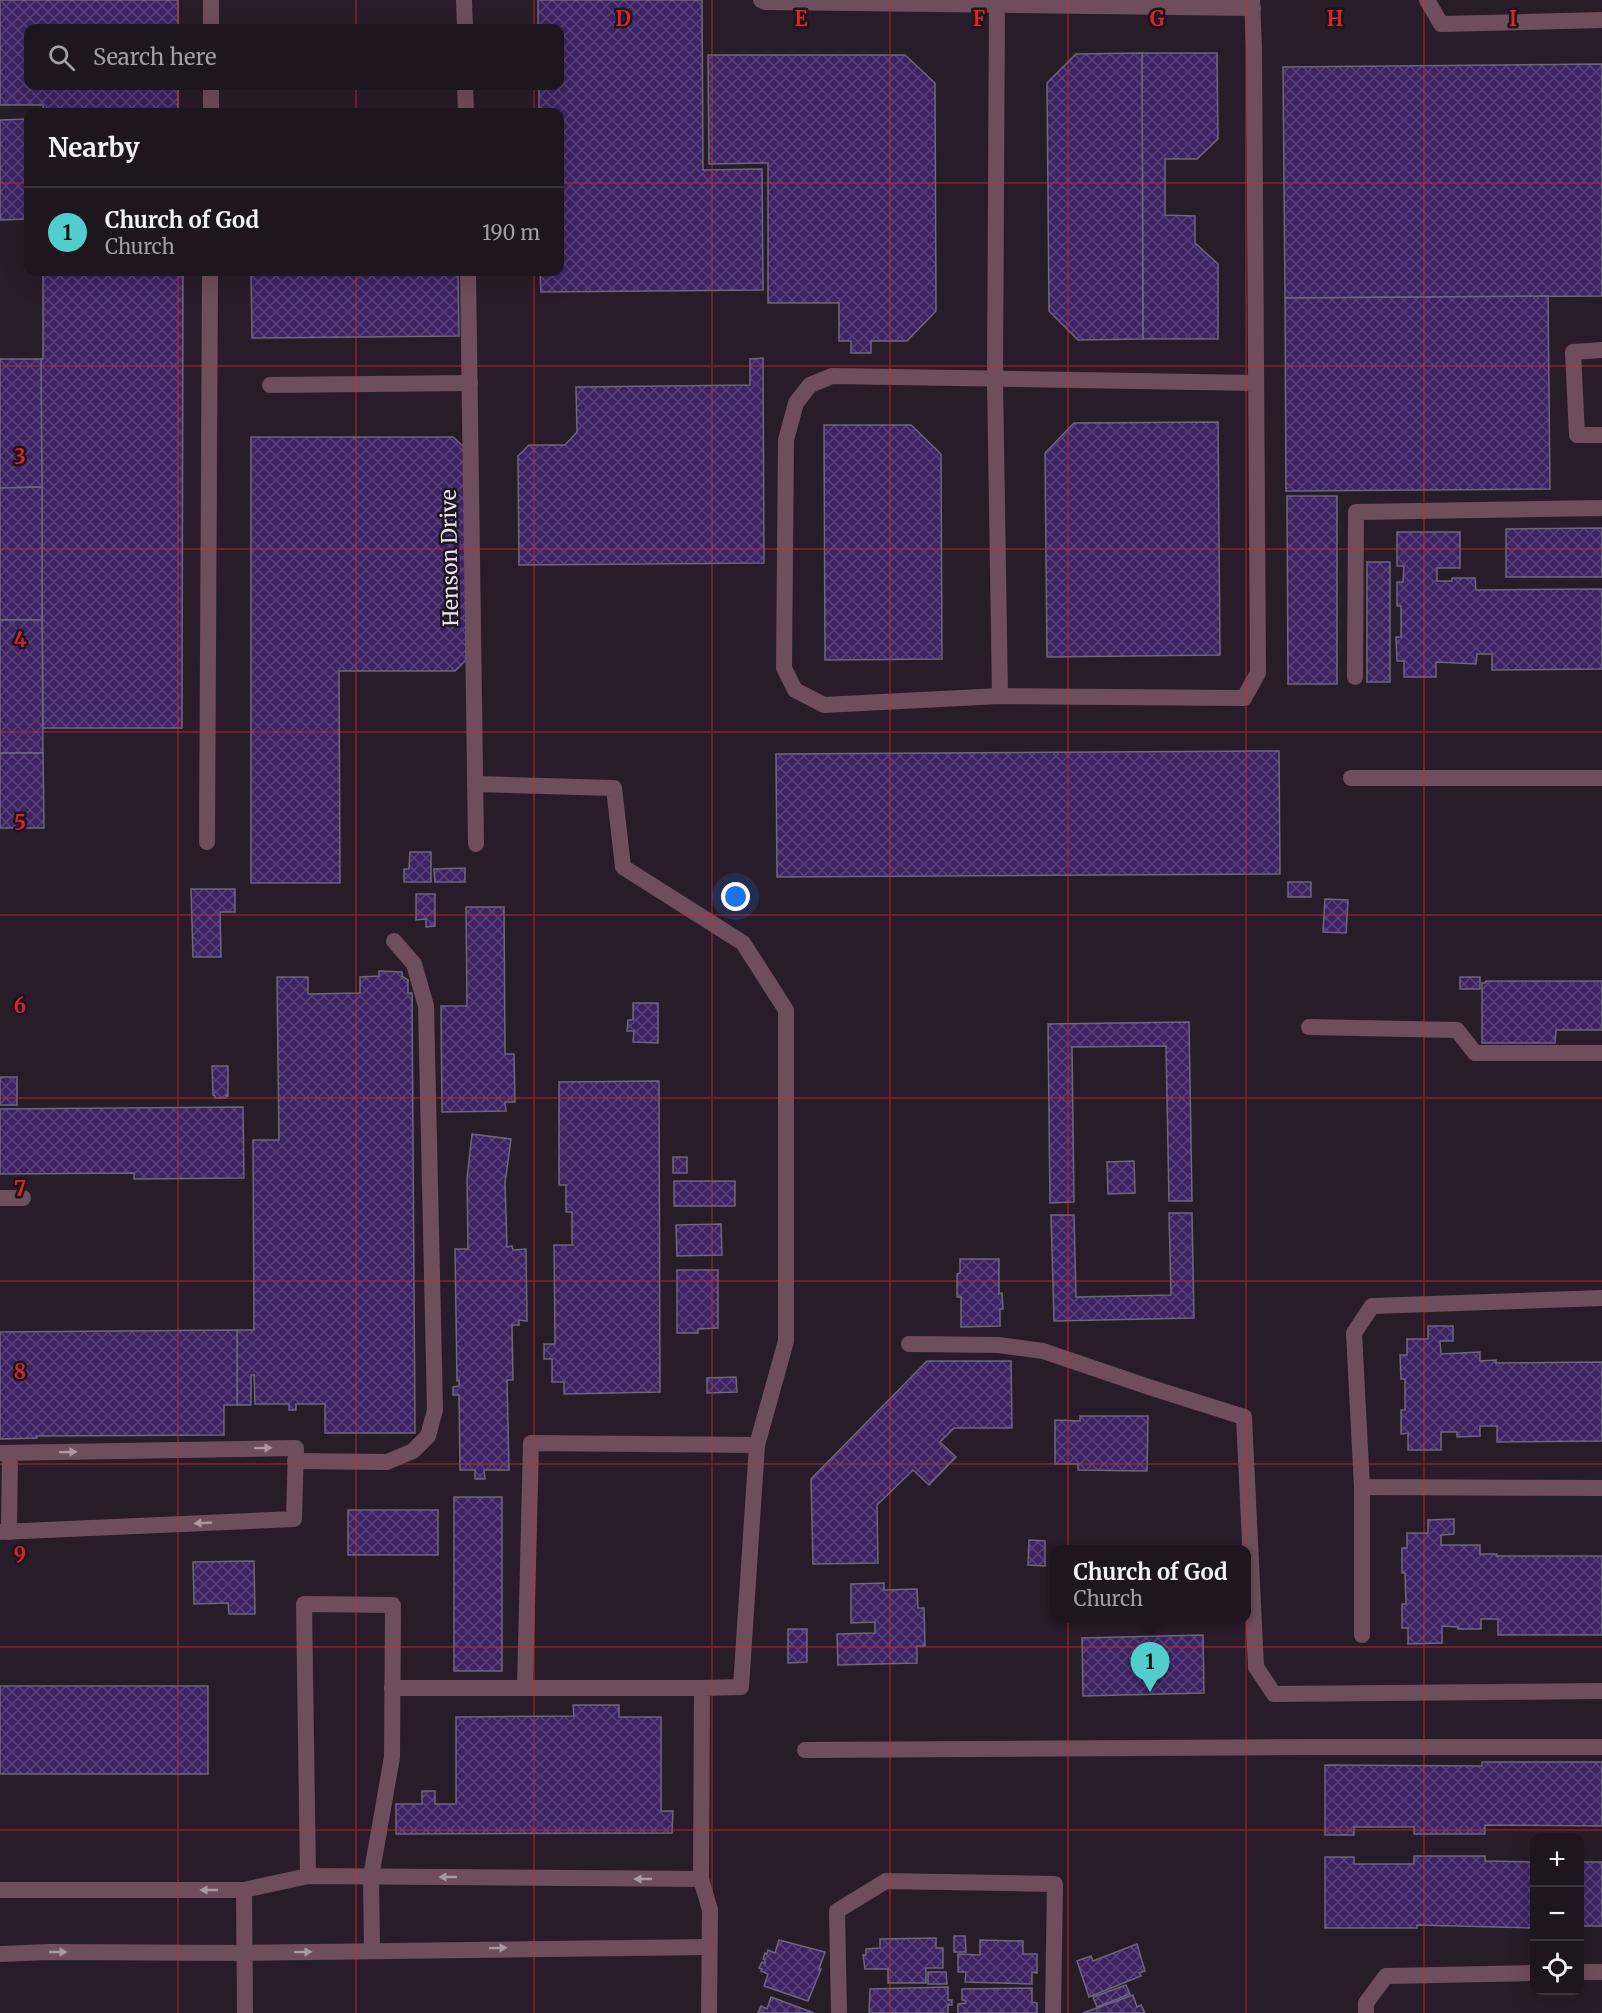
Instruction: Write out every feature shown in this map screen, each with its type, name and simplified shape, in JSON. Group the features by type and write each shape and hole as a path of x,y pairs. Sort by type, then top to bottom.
{"lane":[{"path":"211,0 211,24"},
{"path":"464,0 465,24"},
{"path":"761,0 1252,4 1256,383 1258,673 1244,698 1000,696 824,705 795,690 784,668 786,440 796,403 810,384 832,376 1256,383"},
{"path":"1426,0 1441,24 1602,20"},
{"path":"997,2 995,380 1000,696"},
{"path":"211,90 211,108"},
{"path":"465,90 466,108"},
{"path":"207,842 210,276"},
{"name":"Henson Drive","path":"468,276 476,844"},
{"path":"1602,350 1573,352 1577,435 1602,435"},
{"path":"270,385 470,383"},
{"path":"1355,677 1356,512 1602,508"},
{"path":"1351,778 1602,778"},
{"path":"393,1688 741,1687 757,1445 786,1341 786,1010 743,943 623,867 614,788 475,784"},
{"path":"295,1461 387,1462 412,1451 428,1436 435,1410 426,1006 414,964 394,941"},
{"path":"1309,1027 1457,1030 1475,1053 1602,1053"},
{"path":"0,1198 22,1198"},
{"path":"1362,1635 1362,1487 1354,1333 1372,1306 1602,1298"},
{"path":"909,1344 998,1345 1043,1351 1244,1417 1250,1545"},
{"path":"525,1687 531,1443 757,1445"},
{"path":"296,1448 294,1520 4,1532 5,1453 296,1448"},
{"path":"1362,1487 1602,1488"},
{"path":"1251,1563 1256,1667 1274,1694 1602,1691"},
{"path":"308,1876 304,1604 393,1605 392,1757 371,1877 372,1950"},
{"path":"702,1688 701,1879 710,1910 709,2013"},
{"path":"805,1750 1602,1748"},
{"path":"0,1890 244,1890 308,1876 701,1879"},
{"path":"839,2013 837,1911 886,1881 1055,1884 1053,2013"},
{"path":"244,1890 245,2013"},
{"path":"0,1954 709,1947"},
{"path":"1584,1972 1602,1972"},
{"path":"1366,2013 1366,2003 1386,1977 1530,1973"}],"building":[{"path":"0,0 178,0 178,24 24,24 24,90 178,90 178,108 43,108 43,105 0,105"},
{"path":"538,0 702,0 703,170 762,169 763,290 541,292 540,276 564,276 564,108 539,108 539,90 564,90 564,24 538,24"},
{"path":"1142,53 1217,53 1218,139 1197,159 1165,159 1165,215 1195,216 1195,243 1218,264 1218,339 1143,339"},
{"path":"1142,53 1143,339 1078,340 1049,311 1047,83 1076,54"},
{"path":"708,55 905,55 935,83 936,311 907,341 871,341 871,353 851,353 851,341 839,341 839,303 768,303 768,163 709,164"},
{"path":"1602,64 1602,296 1285,298 1283,67"},
{"path":"24,119 24,219 0,220 0,120"},
{"path":"43,276 183,276 182,728 43,728 41,359 43,359"},
{"path":"251,276 458,276 459,336 252,338"},
{"path":"1548,296 1550,489 1286,491 1285,298"},
{"path":"763,358 764,563 519,565 518,456 529,445 565,445 577,432 576,387 750,385 750,359"},
{"path":"0,359 41,359 42,487 0,488"},
{"path":"1218,422 1220,655 1047,657 1045,453 1074,423"},
{"path":"824,425 911,425 941,454 942,659 825,660"},
{"path":"251,437 453,437 466,449 466,660 455,671 339,671 340,883 251,883"},
{"path":"42,487 42,620 0,620 0,488"},
{"path":"1287,496 1337,496 1337,684 1288,684"},
{"path":"1602,528 1602,577 1506,577 1506,529"},
{"path":"1397,532 1460,532 1460,568 1437,568 1437,581 1452,581 1452,578 1475,578 1476,590 1602,589 1602,669 1492,670 1492,654 1477,654 1476,664 1436,662 1436,677 1404,677 1404,661 1397,661 1396,637 1401,637 1401,606 1397,606 1397,582 1403,582 1404,566 1397,566"},
{"path":"1367,562 1390,562 1390,682 1367,682"},
{"path":"0,620 42,620 43,753 0,753"},
{"path":"1279,751 1280,874 777,877 776,754"},
{"path":"0,753 43,753 44,828 0,828"},
{"path":"410,852 431,852 431,882 404,882 404,869 409,869"},
{"path":"465,868 465,882 435,882 434,869"},
{"path":"1288,882 1311,882 1311,897 1288,897"},
{"path":"191,889 235,889 235,912 220,912 221,957 193,957"},
{"path":"416,894 435,894 435,926 426,927 426,919 416,920"},
{"path":"1325,899 1348,900 1346,933 1323,932"},
{"path":"466,907 504,907 505,1054 514,1054 515,1102 505,1102 506,1111 442,1112 441,1006 467,1006"},
{"path":"379,971 402,972 402,976 408,980 408,993 412,993 415,1433 325,1433 325,1404 296,1404 296,1410 289,1410 289,1404 255,1404 254,1375 251,1375 251,1405 237,1405 237,1330 254,1330 253,1140 279,1140 277,977 308,977 308,994 360,993 360,977 379,976"},
{"path":"1460,977 1480,977 1480,989 1460,989"},
{"path":"1486,981 1602,981 1602,1030 1556,1030 1555,1043 1482,1043 1482,983"},
{"path":"633,1003 658,1003 658,1043 633,1042 634,1031 627,1031 628,1020 633,1020"},
{"path":"1189,1022 1192,1201 1169,1201 1166,1046 1072,1047 1074,1202 1050,1203 1048,1024"},
{"path":"212,1066 228,1066 228,1096 226,1095 226,1098 215,1098 213,1095"},
{"path":"0,1077 17,1077 17,1105 0,1105"},
{"path":"659,1081 660,1392 564,1394 564,1382 552,1382 552,1359 544,1359 544,1344 555,1344 554,1245 572,1245 572,1212 566,1212 566,1185 559,1185 559,1082"},
{"path":"243,1107 244,1178 134,1179 134,1173 0,1174 0,1109"},
{"path":"472,1134 511,1139 505,1183 507,1247 512,1246 513,1250 526,1249 527,1321 519,1320 519,1325 512,1325 513,1380 507,1380 509,1470 484,1470 485,1479 475,1479 475,1470 460,1470 459,1395 453,1395 453,1387 459,1386 459,1380 457,1381 455,1249 468,1249 467,1179"},
{"path":"673,1157 687,1157 687,1173 673,1173"},
{"path":"1134,1161 1135,1193 1108,1194 1107,1162"},
{"path":"674,1181 735,1181 735,1206 674,1206"},
{"path":"1169,1213 1192,1213 1194,1318 1054,1321 1051,1215 1074,1215 1076,1297 1171,1295"},
{"path":"721,1224 722,1255 677,1256 676,1225"},
{"path":"960,1259 999,1259 999,1294 1002,1293 1003,1309 1000,1309 1000,1326 961,1327 961,1297 957,1297 957,1274 960,1273"},
{"path":"677,1270 718,1270 718,1328 698,1329 698,1333 677,1333"},
{"path":"1428,1326 1453,1326 1453,1341 1440,1341 1441,1354 1480,1352 1480,1361 1496,1360 1496,1363 1602,1362 1602,1441 1497,1442 1497,1426 1480,1426 1480,1436 1457,1437 1457,1432 1441,1432 1441,1450 1408,1450 1408,1433 1401,1434 1401,1410 1405,1410 1405,1379 1401,1379 1400,1355 1407,1355 1407,1339 1428,1339"},
{"path":"237,1330 237,1405 224,1405 224,1435 36,1436 37,1438 0,1439 0,1332"},
{"path":"927,1361 1011,1361 1012,1428 954,1428 940,1442 956,1457 929,1485 913,1470 877,1505 878,1563 813,1564 811,1479"},
{"path":"736,1377 737,1392 707,1393 707,1378"},
{"path":"1080,1416 1148,1416 1147,1471 1078,1470 1078,1464 1055,1464 1055,1420 1080,1421"},
{"path":"454,1497 502,1497 502,1671 454,1671"},
{"path":"348,1510 438,1510 438,1555 348,1555"},
{"path":"1454,1519 1454,1534 1441,1535 1441,1545 1480,1545 1480,1554 1497,1554 1497,1556 1602,1556 1602,1635 1498,1635 1498,1619 1481,1619 1481,1629 1442,1626 1442,1643 1408,1644 1408,1628 1402,1628 1402,1604 1406,1604 1402,1548 1407,1548 1407,1533 1428,1533 1428,1520"},
{"path":"1029,1540 1045,1541 1045,1566 1028,1565"},
{"path":"254,1561 255,1614 229,1614 228,1603 194,1604 193,1562"},
{"path":"884,1583 884,1590 917,1589 918,1608 924,1608 925,1646 917,1646 917,1663 838,1665 837,1634 875,1633 875,1622 851,1623 851,1584"},
{"path":"788,1629 807,1629 807,1662 788,1663"},
{"path":"1203,1635 1204,1693 1083,1696 1082,1638"},
{"path":"0,1686 208,1686 208,1774 0,1774"},
{"path":"573,1705 619,1705 619,1717 661,1717 661,1811 673,1811 672,1833 396,1834 396,1804 422,1804 422,1791 435,1791 435,1804 456,1804 456,1717 574,1716"},
{"path":"1482,1762 1602,1762 1602,1826 1485,1825 1485,1834 1414,1834 1414,1827 1354,1827 1354,1835 1325,1835 1325,1765 1482,1766"},
{"path":"1414,1856 1485,1856 1485,1861 1530,1862 1530,1928 1417,1925 1417,1928 1325,1928 1325,1857 1354,1857 1354,1864 1414,1864"},
{"path":"1584,1862 1602,1862 1602,1926 1584,1926"},
{"path":"954,1936 965,1936 966,1952 954,1952"},
{"path":"936,1938 936,1948 943,1948 943,1968 926,1968 926,1983 888,1983 888,1969 865,1969 863,1955 866,1955 866,1949 880,1948 880,1939"},
{"path":"779,1940 825,1952 808,2001 764,1986 768,1974 759,1968 762,1962 765,1963 763,1959 768,1950 775,1953"},
{"path":"980,1940 1023,1941 1023,1954 1037,1954 1037,1973 1032,1972 1032,1984 965,1982 966,1972 958,1972 958,1954 980,1955"},
{"path":"1137,1944 1145,1971 1139,1973 1141,1976 1089,1997 1077,1961 1091,1956 1093,1961"},
{"path":"928,1972 946,1972 947,1984 928,1984"},
{"path":"1126,1985 1130,1994 1097,2007 1093,1997"},
{"path":"948,1987 948,2000 952,2000 952,2005 948,2005 948,2013 869,2013 870,1989"},
{"path":"1032,1988 1032,2002 1037,2003 1037,2013 958,2013 958,2004 966,2003 962,2000 962,1989"},
{"path":"1133,1995 1137,2007 1141,2005 1145,2013 1083,2013"},
{"path":"771,1997 814,2013 758,2013 761,2006 767,2009"}],"place":[{"name":"Church of God","path":"1150,1692"}]}
